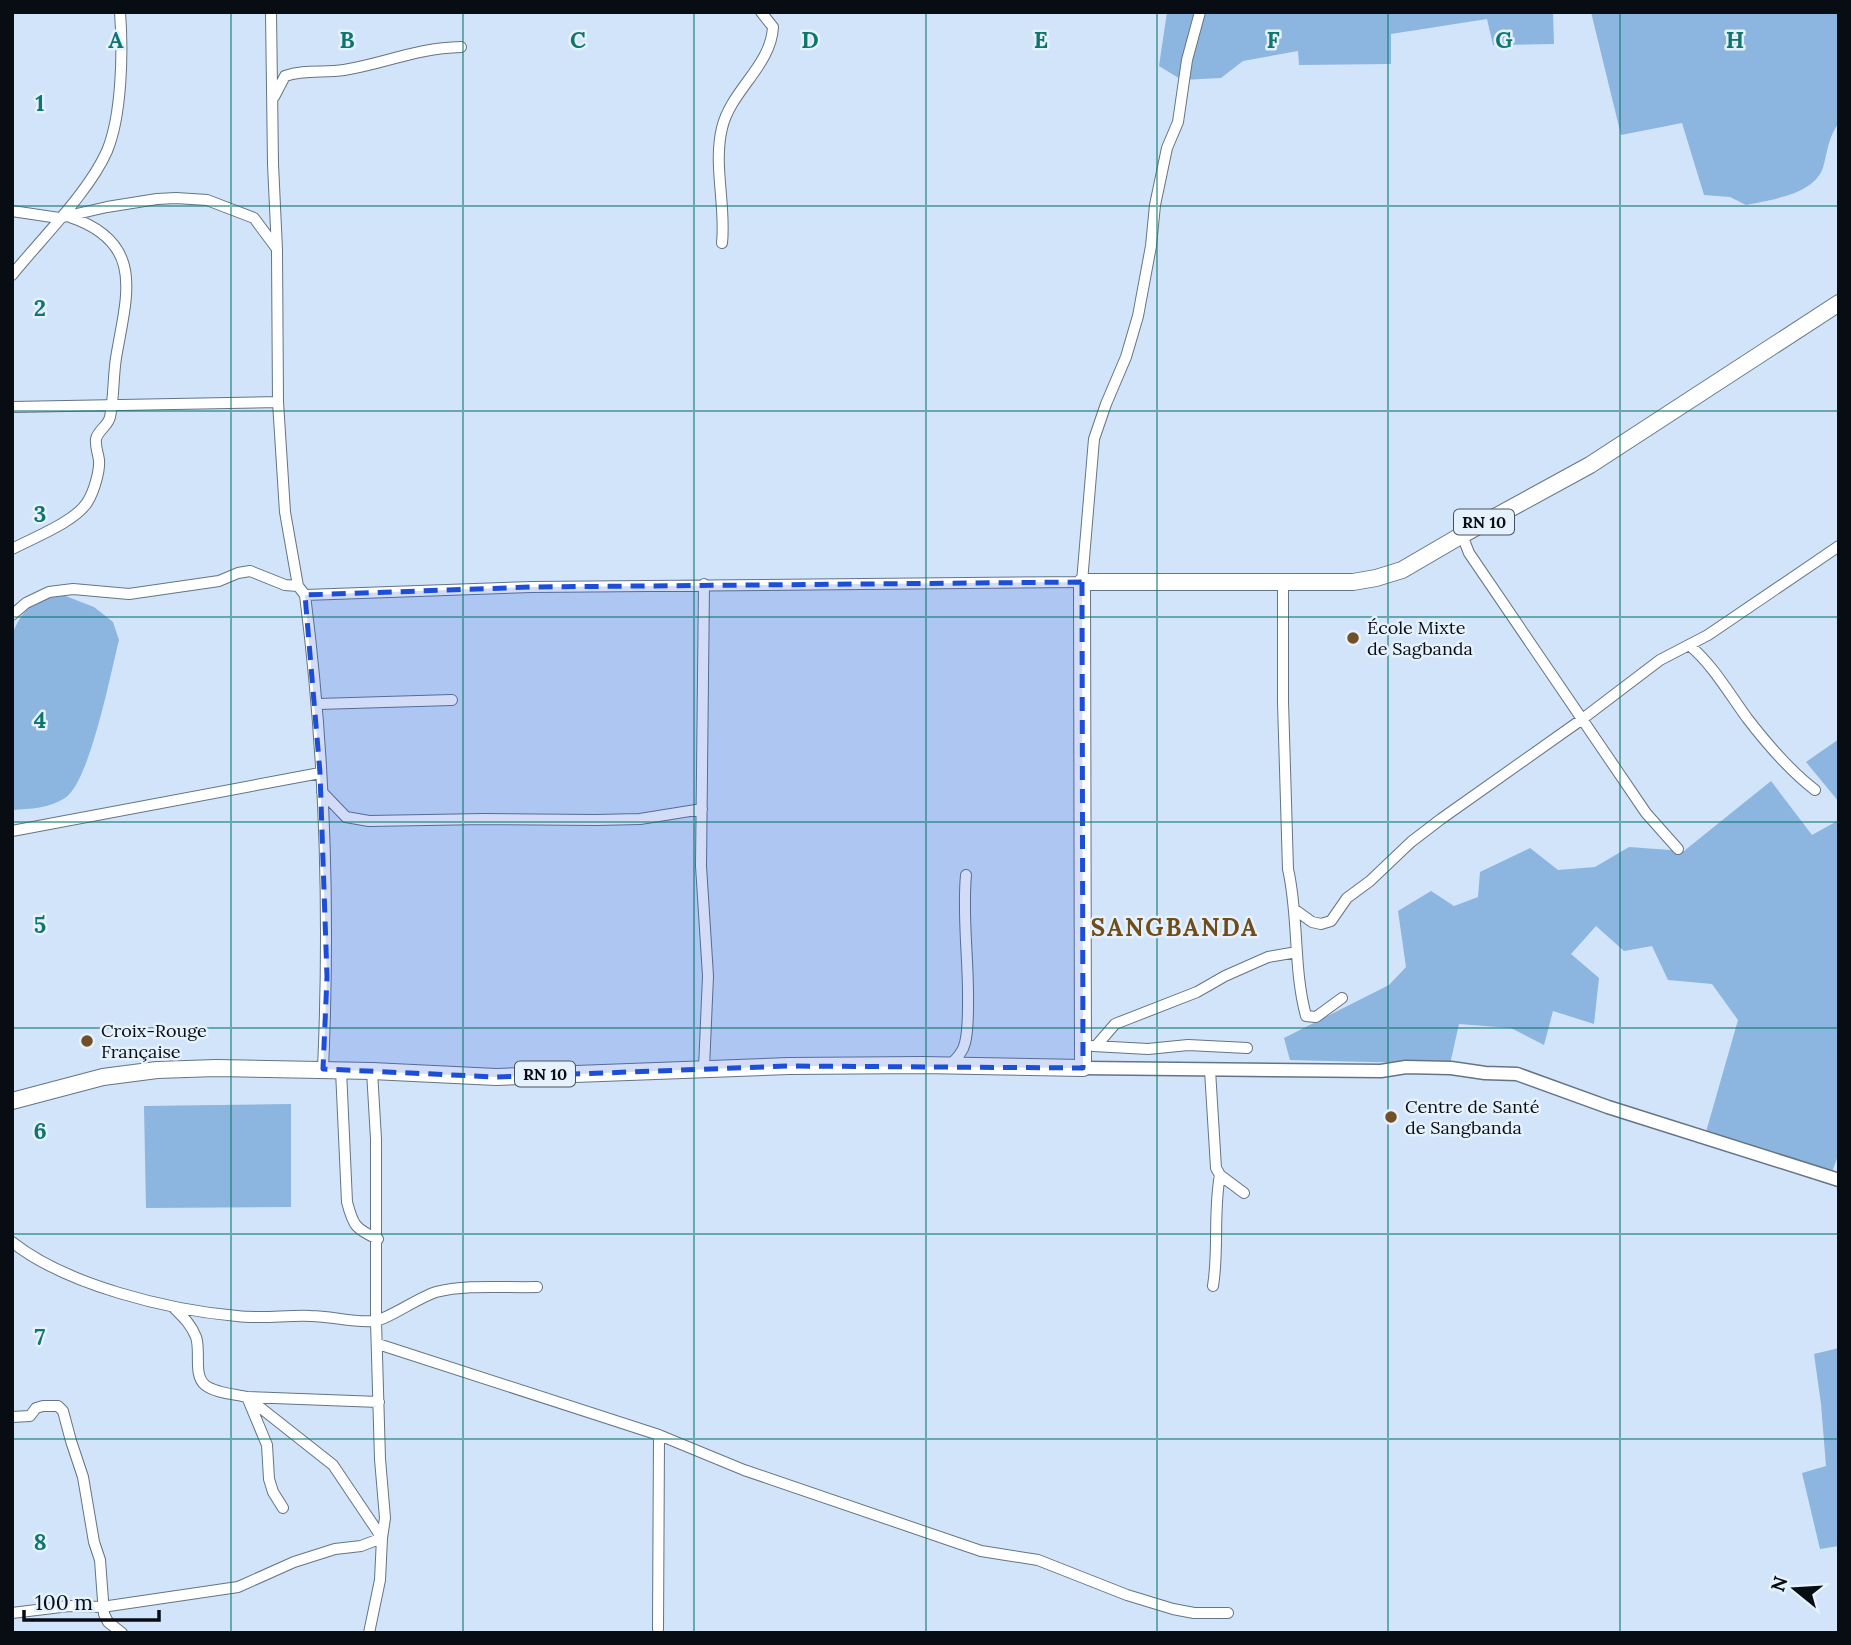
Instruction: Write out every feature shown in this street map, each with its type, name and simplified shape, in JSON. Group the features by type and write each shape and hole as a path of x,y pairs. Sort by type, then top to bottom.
{"main road":[{"name":"RN 10","path":"1082,582 1353,582 1402,570 1590,465 1839,303"},
{"path":"1082,582 1089,1045 1083,1068"},
{"name":"RN 10","path":"12,1101 103,1077 157,1070 216,1068 323,1069 496,1077 704,1068 950,1065 1083,1068"}],"street":[{"path":"12,275 88,182 111,141 117,109 122,35 120,12"},
{"path":"271,12 273,164 278,250 278,402 285,512 298,586 305,595 318,704 327,977 323,1069"},
{"path":"722,243 725,219 720,165 722,129 730,108 768,52 773,27 761,12"},
{"path":"305,595 704,584 1082,582 1094,439 1126,357 1138,316 1155,205 1167,148 1178,122 1187,60 1200,12"},
{"path":"274,97 285,76 295,73 341,71 434,48 461,47"},
{"path":"12,211 59,218 157,199 207,200 254,218 278,250"},
{"path":"12,549 69,518 88,502 99,464 96,439 110,418 113,376 126,298 125,268 118,251 97,228 70,217"},
{"path":"12,407 278,402"},
{"path":"1461,535 1469,553 1581,720 1646,813 1678,849"},
{"path":"1294,909 1312,922 1321,924 1331,921 1347,898 1370,881 1410,842 1660,660 1708,635 1839,546"},
{"path":"12,615 26,603 49,592 73,589 129,594 219,581 250,571 285,585 298,586"},
{"path":"1283,581 1287,848 1297,952 1307,1016 1315,1017 1342,998"},
{"path":"704,584 701,866 708,976 704,1068"},
{"path":"1689,645 1702,656 1747,719 1789,766 1815,790"},
{"path":"318,704 452,700"},
{"path":"12,831 320,773"},
{"path":"322,792 346,817 369,821 484,818 640,819 702,809"},
{"path":"950,1065 965,1045 967,1030 969,976 963,900 966,874"},
{"path":"1089,1045 1115,1024 1197,992 1224,976 1268,957 1297,952"},
{"path":"1089,1045 1148,1049 1188,1045 1247,1048"},
{"path":"1083,1068 1381,1071 1406,1067 1517,1074 1608,1107 1839,1180"},
{"path":"341,1070 347,1202 352,1222 361,1232 378,1238"},
{"path":"1210,1070 1214,1160 1220,1175 1215,1213 1216,1268 1213,1286"},
{"path":"369,1633 380,1580 385,1518 380,1459 376,1321 376,1139 372,1071"},
{"path":"1220,1175 1244,1194"},
{"path":"12,1242 33,1258 60,1271 110,1289 173,1307 235,1316 267,1318 303,1315 376,1321 436,1292 462,1288 537,1287"},
{"path":"173,1307 190,1324 198,1341 200,1379 213,1389 247,1397 379,1402"},
{"path":"378,1344 659,1435 744,1469 981,1551 1038,1560 1127,1595 1173,1609 1194,1613 1228,1613"},
{"path":"247,1397 267,1445 269,1479 273,1492 283,1508"},
{"path":"247,1397 334,1465 382,1538"},
{"path":"12,1417 30,1416 36,1408 43,1406 58,1406 63,1411 83,1477 94,1542 100,1560 102,1607 108,1622 122,1633"},
{"path":"658,1629 659,1435"},
{"path":"12,1613 69,1606 102,1607 238,1587 294,1562 335,1549 361,1546 382,1538"}],"highlighted area":[{"path":"1082,582 1083,1068 789,1066 496,1077 323,1069 327,977 320,773 305,595 532,587"}],"shaded area":[{"path":"1167,12 1553,12 1554,44 1493,45 1487,19 1391,34 1391,64 1299,65 1298,51 1243,61 1221,78 1182,80 1159,66"},
{"path":"1591,12 1839,12 1839,123 1831,137 1820,174 1813,183 1792,194 1746,205 1730,197 1704,195 1682,123 1621,135"},
{"path":"63,595 94,607 113,622 119,640 111,676 91,749 74,788 65,798 53,804 12,810 12,635 20,618 31,606"},
{"path":"1839,739 1839,802 1806,762"},
{"path":"1771,781 1812,835 1839,820 1839,1153 1832,1172 1706,1132 1738,1020 1712,984 1668,980 1652,946 1624,951 1596,926 1571,954 1599,978 1594,1024 1553,1011 1544,1045 1511,1028 1459,1024 1450,1064 1290,1060 1284,1038 1389,985 1406,967 1398,911 1431,891 1454,906 1478,897 1480,872 1530,848 1558,870 1595,867 1629,847 1684,851"},
{"path":"291,1104 291,1207 146,1208 144,1106"},
{"path":"1839,1348 1839,1546 1820,1549 1802,1473 1826,1466 1814,1354"}],"place":[{"name":"École Mixte de Sagbanda","path":"1353,638"},
{"name":"Croix-Rouge Française","path":"87,1041"},
{"name":"Centre de Santé de Sangbanda","path":"1391,1117"}],"district":[{"name":"SANGBANDA","path":"1175,928"}]}
